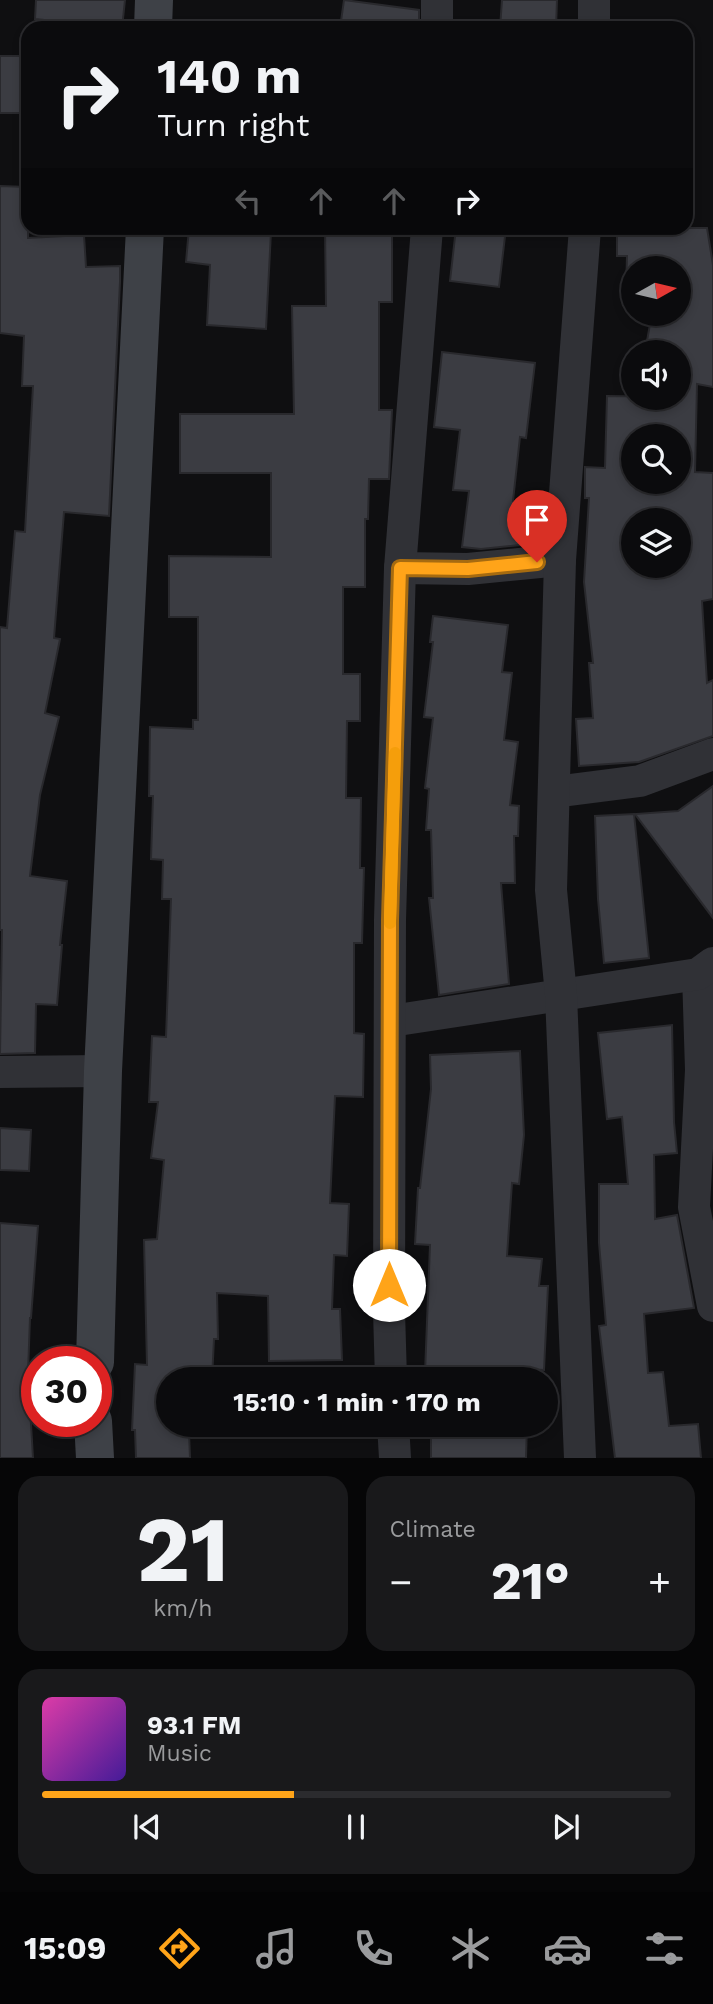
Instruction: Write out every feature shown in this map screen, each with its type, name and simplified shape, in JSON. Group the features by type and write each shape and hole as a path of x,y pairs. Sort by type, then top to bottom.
{"street":[{"path":"153,21 154,0"},
{"path":"437,0 437,21"},
{"path":"594,0 594,21"},
{"path":"95,1346 103,1072 145,235"},
{"path":"391,1367 390,920 400,568 426,235"},
{"path":"580,1458 561,995 551,890 560,559 584,235"},
{"path":"400,568 468,569 560,559"},
{"path":"554,792 640,781 713,754"},
{"path":"391,1021 561,995 705,968 707,1069 694,1207 713,1307"},
{"path":"0,1072 103,1072"},
{"path":"94,1437 95,1458"},
{"path":"394,1437 395,1458"}],"building":[{"path":"36,0 125,0 123,21 35,19"},
{"path":"344,0 419,10 419,21 341,21"},
{"path":"502,0 557,0 556,21 500,21"},
{"path":"0,56 21,56 21,113 0,113"},
{"path":"0,186 21,187 21,235 28,235 28,238 84,235 86,267 120,266 120,282 109,516 64,512 54,638 60,639 45,713 59,717 40,795 30,876 67,881 57,1005 36,1004 35,1053 0,1054 0,627 7,628 15,531 25,532 33,386 22,386 24,336 0,333"},
{"path":"693,228 707,228 713,265 713,387 697,384 695,472 713,473 713,599 702,601 707,683 713,680 713,736 639,762 579,766 576,719 593,718 589,663 593,663 584,582 589,498 585,498 585,467 605,468 607,396 621,396 621,410 691,410 691,340 647,340 650,326 691,326 691,256 617,256 617,235 693,235"},
{"path":"188,235 271,235 266,329 207,325 210,265 186,262"},
{"path":"325,235 392,235 392,302 379,302 379,410 392,410 389,479 369,479 368,519 365,519 365,587 343,587 343,674 360,674 360,721 347,721 346,798 361,798 360,868 364,868 362,943 354,943 354,1033 364,1034 363,1097 335,1096 330,1203 349,1204 347,1256 334,1255 332,1309 340,1309 342,1360 269,1361 268,1296 217,1293 218,1339 214,1339 213,1367 156,1367 156,1437 189,1437 190,1458 136,1458 135,1430 132,1430 135,1364 147,1365 144,1240 157,1239 164,1160 151,1158 158,1102 149,1102 152,1036 166,1037 171,899 162,899 163,860 151,859 153,796 149,796 150,727 193,729 193,720 198,720 198,617 169,617 169,556 271,557 271,473 180,473 180,414 294,414 292,306 326,306"},
{"path":"455,235 505,235 499,287 450,281"},
{"path":"442,352 535,363 526,438 520,437 513,501 525,503 520,545 481,549 462,547 469,491 453,490 460,430 434,427"},
{"path":"433,616 508,625 502,672 512,673 504,740 518,742 510,805 519,806 518,836 514,836 515,883 501,883 509,984 439,995 429,898 433,898 431,830 426,830 429,789 425,788 433,718 424,717 433,642 430,642"},
{"path":"713,786 713,918 635,814 678,811"},
{"path":"634,814 649,958 604,963 595,816"},
{"path":"672,1025 677,1153 654,1155 655,1219 677,1215 694,1308 644,1314 648,1373 663,1372 669,1426 698,1424 701,1458 615,1458 599,1326 606,1325 599,1243 599,1184 628,1184 622,1117 607,1119 598,1033"},
{"path":"520,1051 524,1135 519,1184 512,1183 507,1256 542,1259 539,1286 548,1286 544,1367 425,1367 430,1245 415,1244 418,1188 431,1089 430,1055"},
{"path":"0,1128 31,1130 29,1171 0,1170"},
{"path":"0,1223 38,1226 29,1346 21,1346 21,1437 32,1437 33,1458 0,1458"},
{"path":"431,1437 527,1437 526,1458 431,1458"}],"slow traffic":[{"path":"390,923 395,753"}],"route":[{"path":"389,1285 390,920 400,568 468,569 537,562"}]}
